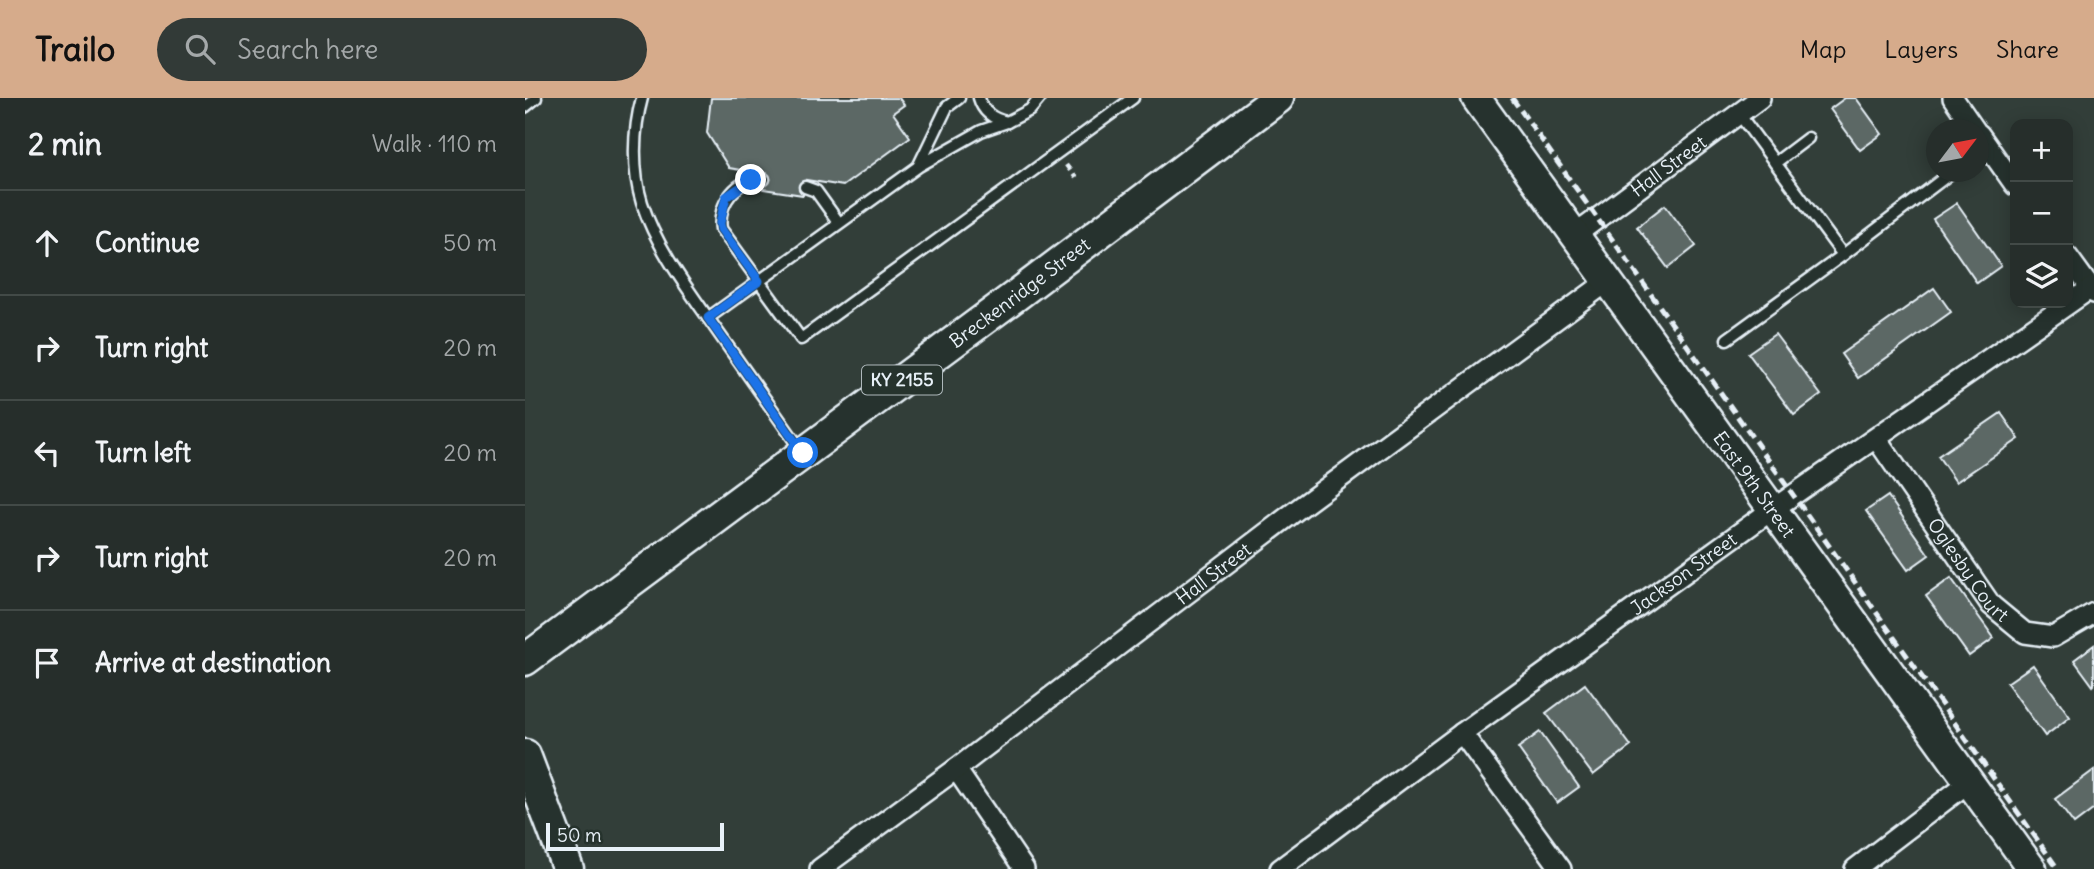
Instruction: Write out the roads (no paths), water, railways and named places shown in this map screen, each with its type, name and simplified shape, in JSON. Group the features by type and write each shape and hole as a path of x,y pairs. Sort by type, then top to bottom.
{"main road":[{"name":"Breckenridge Street","path":"525,660 1278,98"},
{"path":"525,755 568,869"}],"street":[{"name":"East 9th Street","path":"1476,98 2032,869"},
{"name":"Hall Street","path":"1575,235 1760,98"},
{"path":"1953,98 1966,119"},
{"path":"1989,152 2013,182"},
{"path":"2073,263 2093,289"},
{"name":"Hall Street","path":"820,869 1302,506 1608,281"},
{"name":"Jackson Street","path":"1280,869 1462,733 1773,509 2093,289"},
{"name":"Oglesby Court","path":"1876,438 1991,605 2025,634 2053,637 2094,613"},
{"path":"1462,733 1561,869"},
{"path":"955,769 1024,869"},
{"path":"1855,869 1969,782"}],"lane":[{"path":"525,107 537,98"},
{"path":"642,98 635,146 642,203 683,282 803,453"},
{"path":"919,166 947,107 959,98"},
{"path":"979,98 981,106 988,114 1007,122"},
{"path":"708,318 919,166 981,131 1030,110 1040,98"},
{"path":"764,179 751,180 730,192 726,197 721,229 801,339 1133,98"},
{"path":"1739,114 1843,255"},
{"path":"1775,163 1808,138"},
{"path":"1727,339 1939,182"},
{"path":"805,187 816,191 839,223"}],"railway":[{"path":"1512,98 2058,869"}]}
